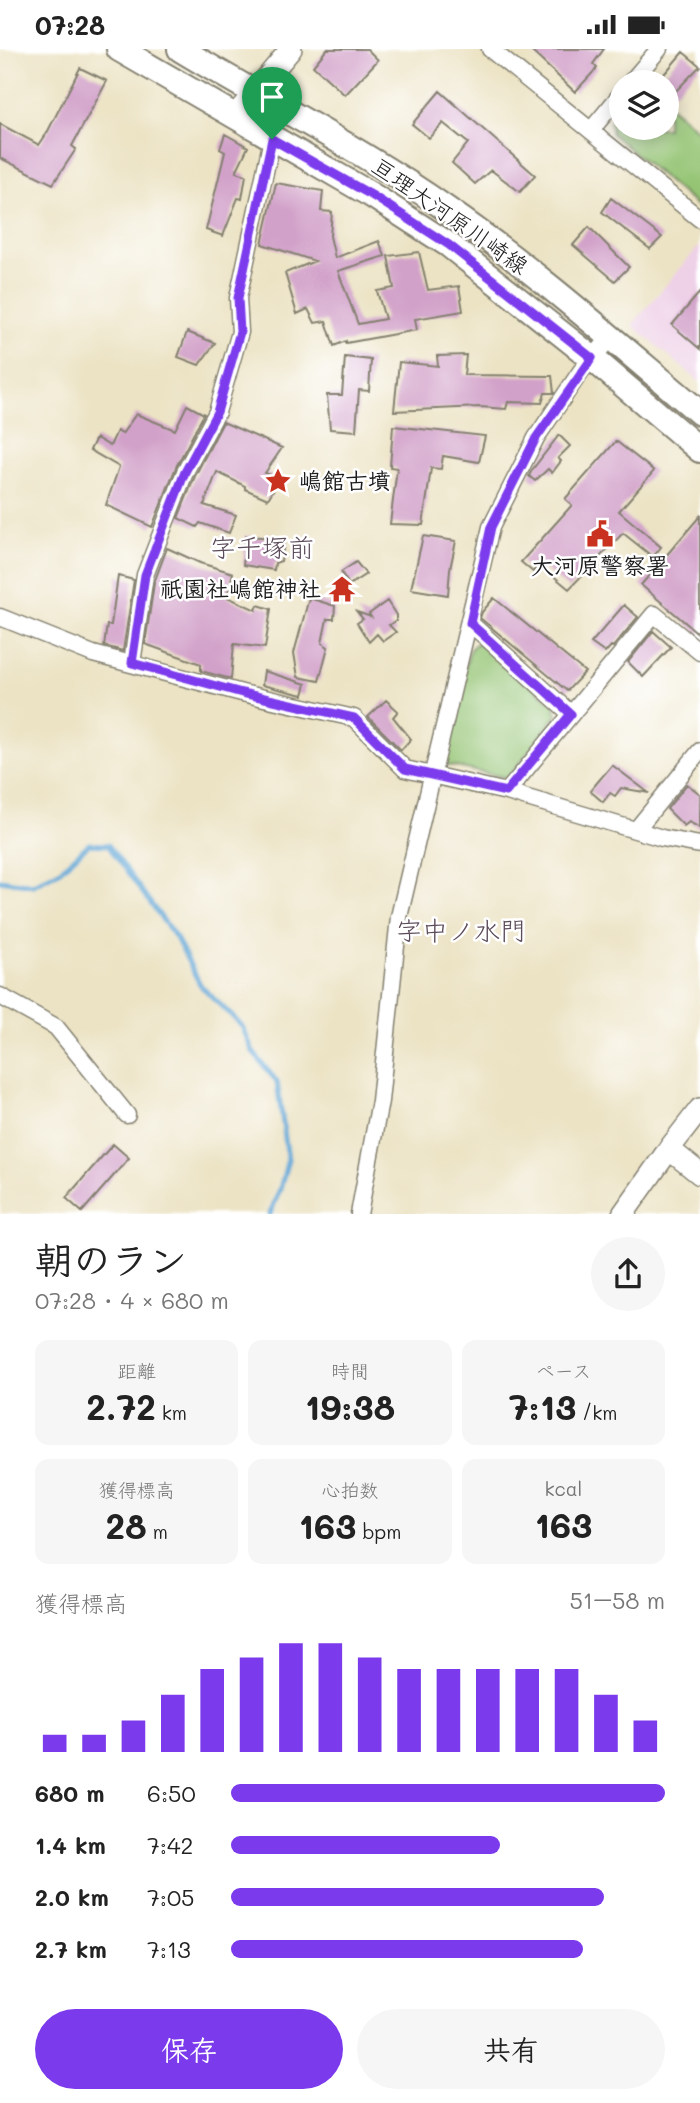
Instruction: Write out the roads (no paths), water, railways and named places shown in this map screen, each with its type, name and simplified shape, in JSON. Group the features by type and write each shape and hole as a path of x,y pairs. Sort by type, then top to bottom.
{"main road":[{"name":"亘理大河原川崎線","path":"119,49 373,196 449,245 592,358 700,450"},
{"name":"亘理大河原川崎線","path":"180,49 369,159 447,208 495,243 700,413"}],"street":[{"path":"234,117 291,49"},
{"path":"490,49 700,219"},
{"path":"641,70 659,49"},
{"path":"592,129 609,108"},
{"path":"132,663 145,575 185,472 217,412 240,332 238,298 272,139"},
{"path":"359,1214 380,1101 399,917 491,527 536,438 592,358 610,338"},
{"path":"506,792 654,614 700,652"},
{"path":"0,617 93,654 242,693 354,718 405,769 506,792 636,830 700,845"},
{"path":"470,623 571,714"},
{"path":"636,830 700,751"},
{"path":"0,996 56,1027 127,1115"},
{"path":"623,1214 700,1109"},
{"path":"669,1149 700,1174"}],"waterway":[{"path":"0,880 33,885 59,871 89,844 108,845 176,938 201,986 242,1026 253,1052 277,1082 288,1159 270,1214"}],"place":[{"name":"嶋館古墳","path":"278,481"},
{"name":"大河原警察署","path":"600,534"},
{"name":"祇園社嶋館神社","path":"342,589"}],"district":[{"name":"字千塚前","path":"262,548"},
{"name":"字中ノ水門","path":"461,931"}]}
